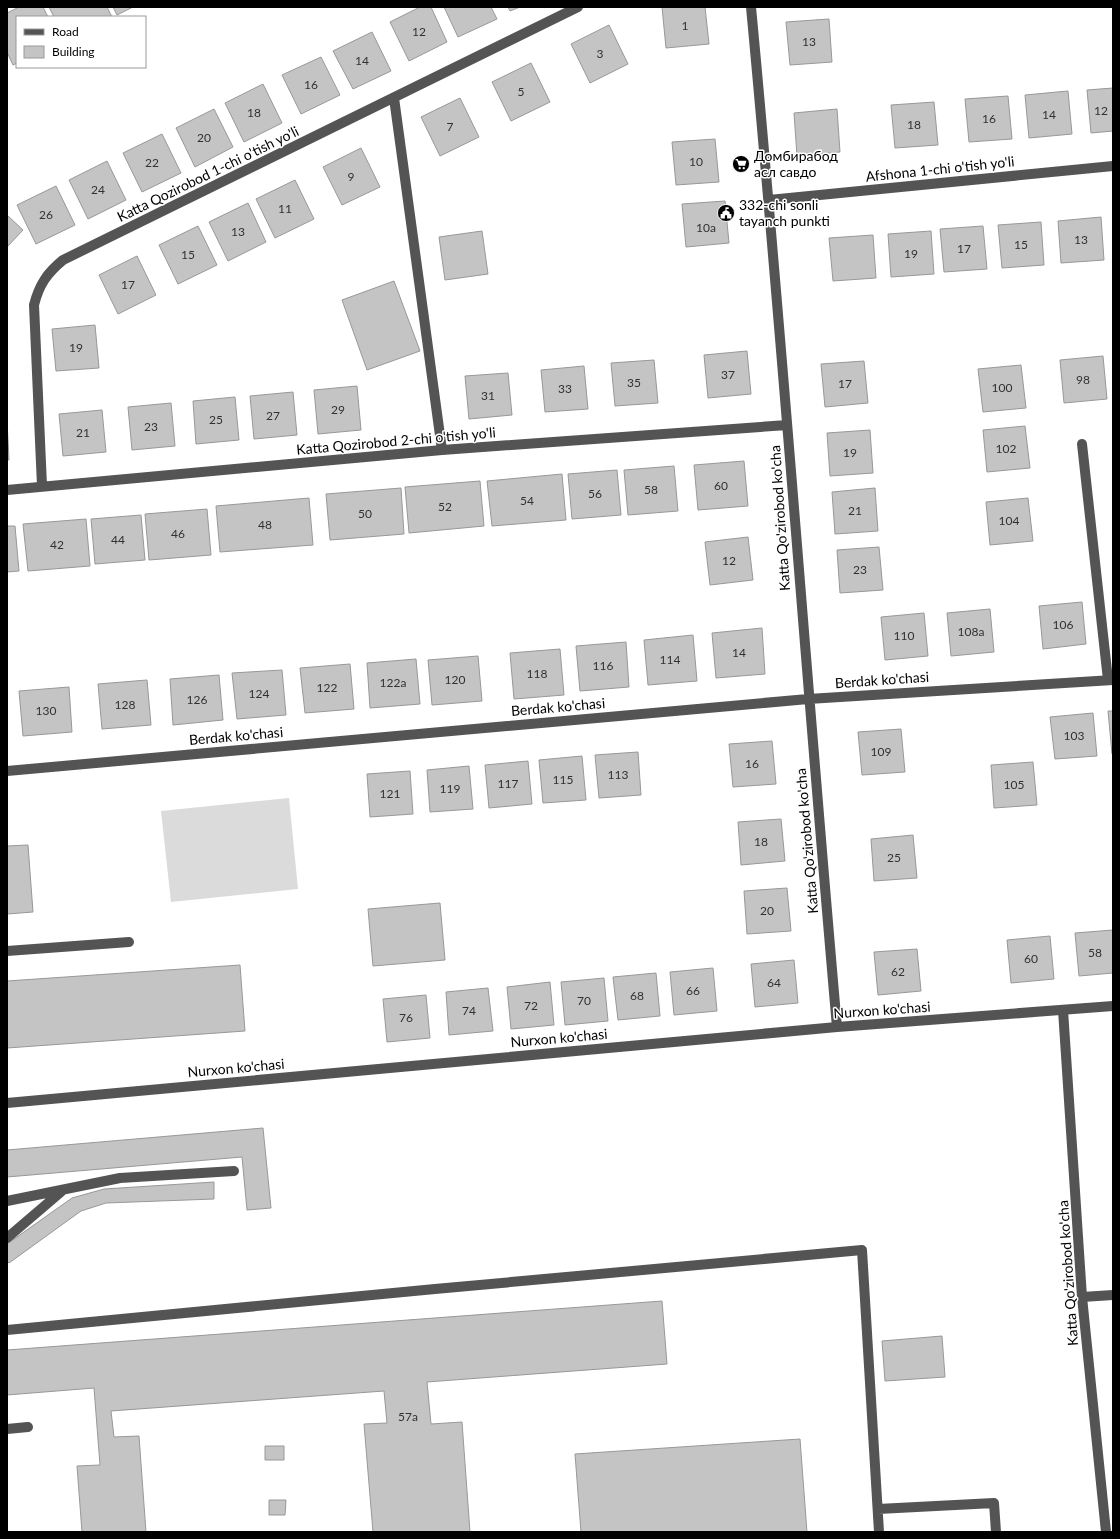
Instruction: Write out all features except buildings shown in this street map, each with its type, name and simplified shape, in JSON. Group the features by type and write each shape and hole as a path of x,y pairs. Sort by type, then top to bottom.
{"street":[{"name":"Katta Qozirobod 1-chi o'tish yo'li","path":"42,486 34,305 37,291 44,278 53,268 63,260 578,7"},
{"name":"Katta Qo'zirobod ko'cha","path":"751,7 769,200 808,699 837,1027"},
{"path":"394,98 442,450"},
{"name":"Afshona 1-chi o'tish yo'li","path":"769,200 1113,166"},
{"name":"Katta Qozirobod 2-chi o'tish yo'li","path":"7,490 442,450 787,425"},
{"path":"1082,444 1111,680"},
{"name":"Berdak ko'chasi","path":"7,771 808,699 1111,680"},
{"path":"7,950 129,942"},
{"name":"Nurxon ko'chasi","path":"7,1103 837,1027 1113,1006"},
{"name":"Katta Qo'zirobod ko'cha","path":"1063,1010 1082,1297 1106,1532"},
{"path":"7,1201 120,1178 234,1171"},
{"path":"7,1238 62,1191"},
{"path":"7,1330 862,1250 879,1532"},
{"path":"1082,1297 1113,1295"},
{"path":"7,1429 28,1427"},
{"path":"878,1509 994,1503 996,1532"}],"shaded area":[{"path":"289,798 298,889 171,902 161,811"}],"place":[{"name":"Домбирабод асл савдо","path":"741,164"},
{"name":"332-chi sonli tayanch punkti","path":"726,213"}]}
